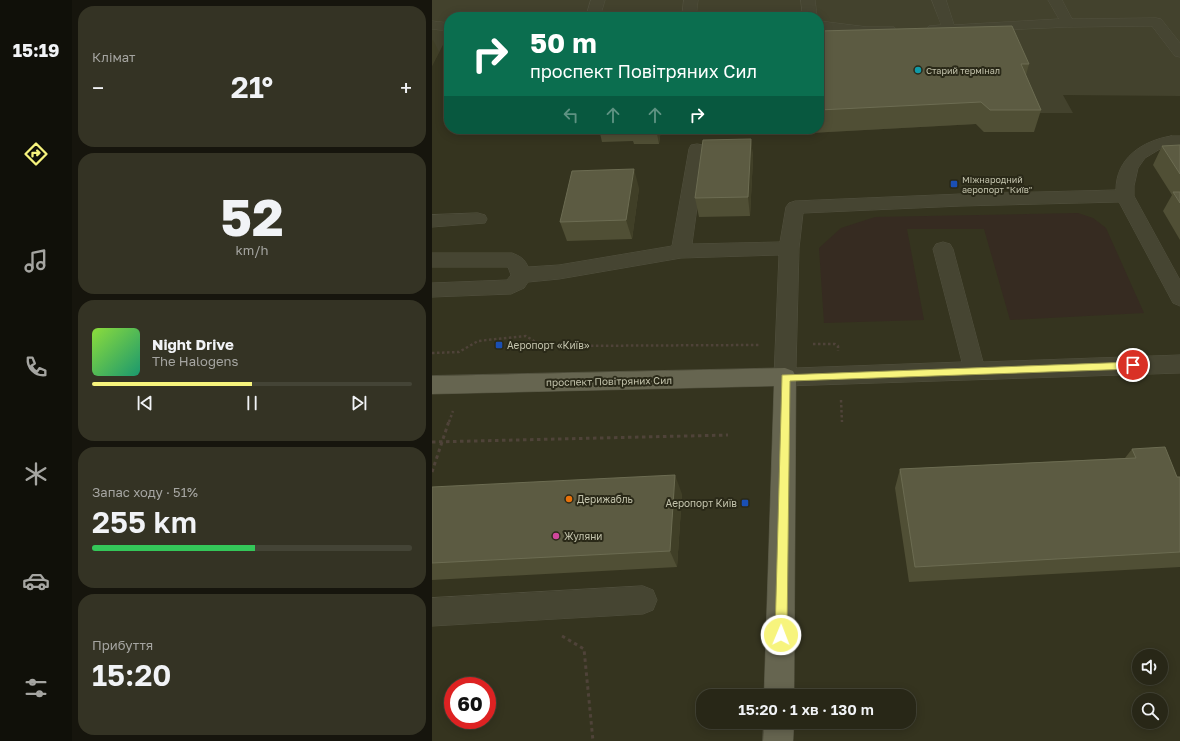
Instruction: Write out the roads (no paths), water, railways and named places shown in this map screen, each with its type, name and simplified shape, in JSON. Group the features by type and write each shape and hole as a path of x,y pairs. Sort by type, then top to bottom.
{"main road":[{"name":"проспект Повітряних Сил","path":"432,385 785,377"},
{"path":"779,689 785,377"},
{"path":"778,741 779,729"}],"street":[{"path":"594,12 598,0"},
{"path":"690,12 691,0"},
{"path":"808,0 809,12"},
{"path":"939,0 949,29"},
{"path":"1055,0 1068,23"},
{"path":"920,29 1068,23 1156,22 1180,53"},
{"path":"432,25 444,26"},
{"path":"824,26 867,31 904,30"},
{"path":"1180,141 1158,144 1140,151 1130,165 1125,178 1125,196 1180,298"},
{"path":"681,252 697,149"},
{"path":"785,377 788,248 795,207 961,200 1125,196"},
{"path":"432,221 478,219"},
{"path":"521,275 559,272 681,252 788,248"},
{"path":"943,249 975,371"},
{"path":"432,260 512,260 518,265 521,275 517,283 511,287 432,290"},
{"name":"проспект Повітряних Сил","path":"785,377 1180,364"},
{"path":"432,612 643,600"}],"place":[{"name":"Старий термінал","path":"918,70"},
{"name":"Міжнародний аеропорт \"Київ\"","path":"954,184"},
{"name":"Аеропорт «Київ»","path":"499,345"},
{"name":"Дерижабль","path":"569,499"},
{"name":"Аеропорт Київ","path":"745,503"},
{"name":"Жуляни","path":"556,536"}]}
